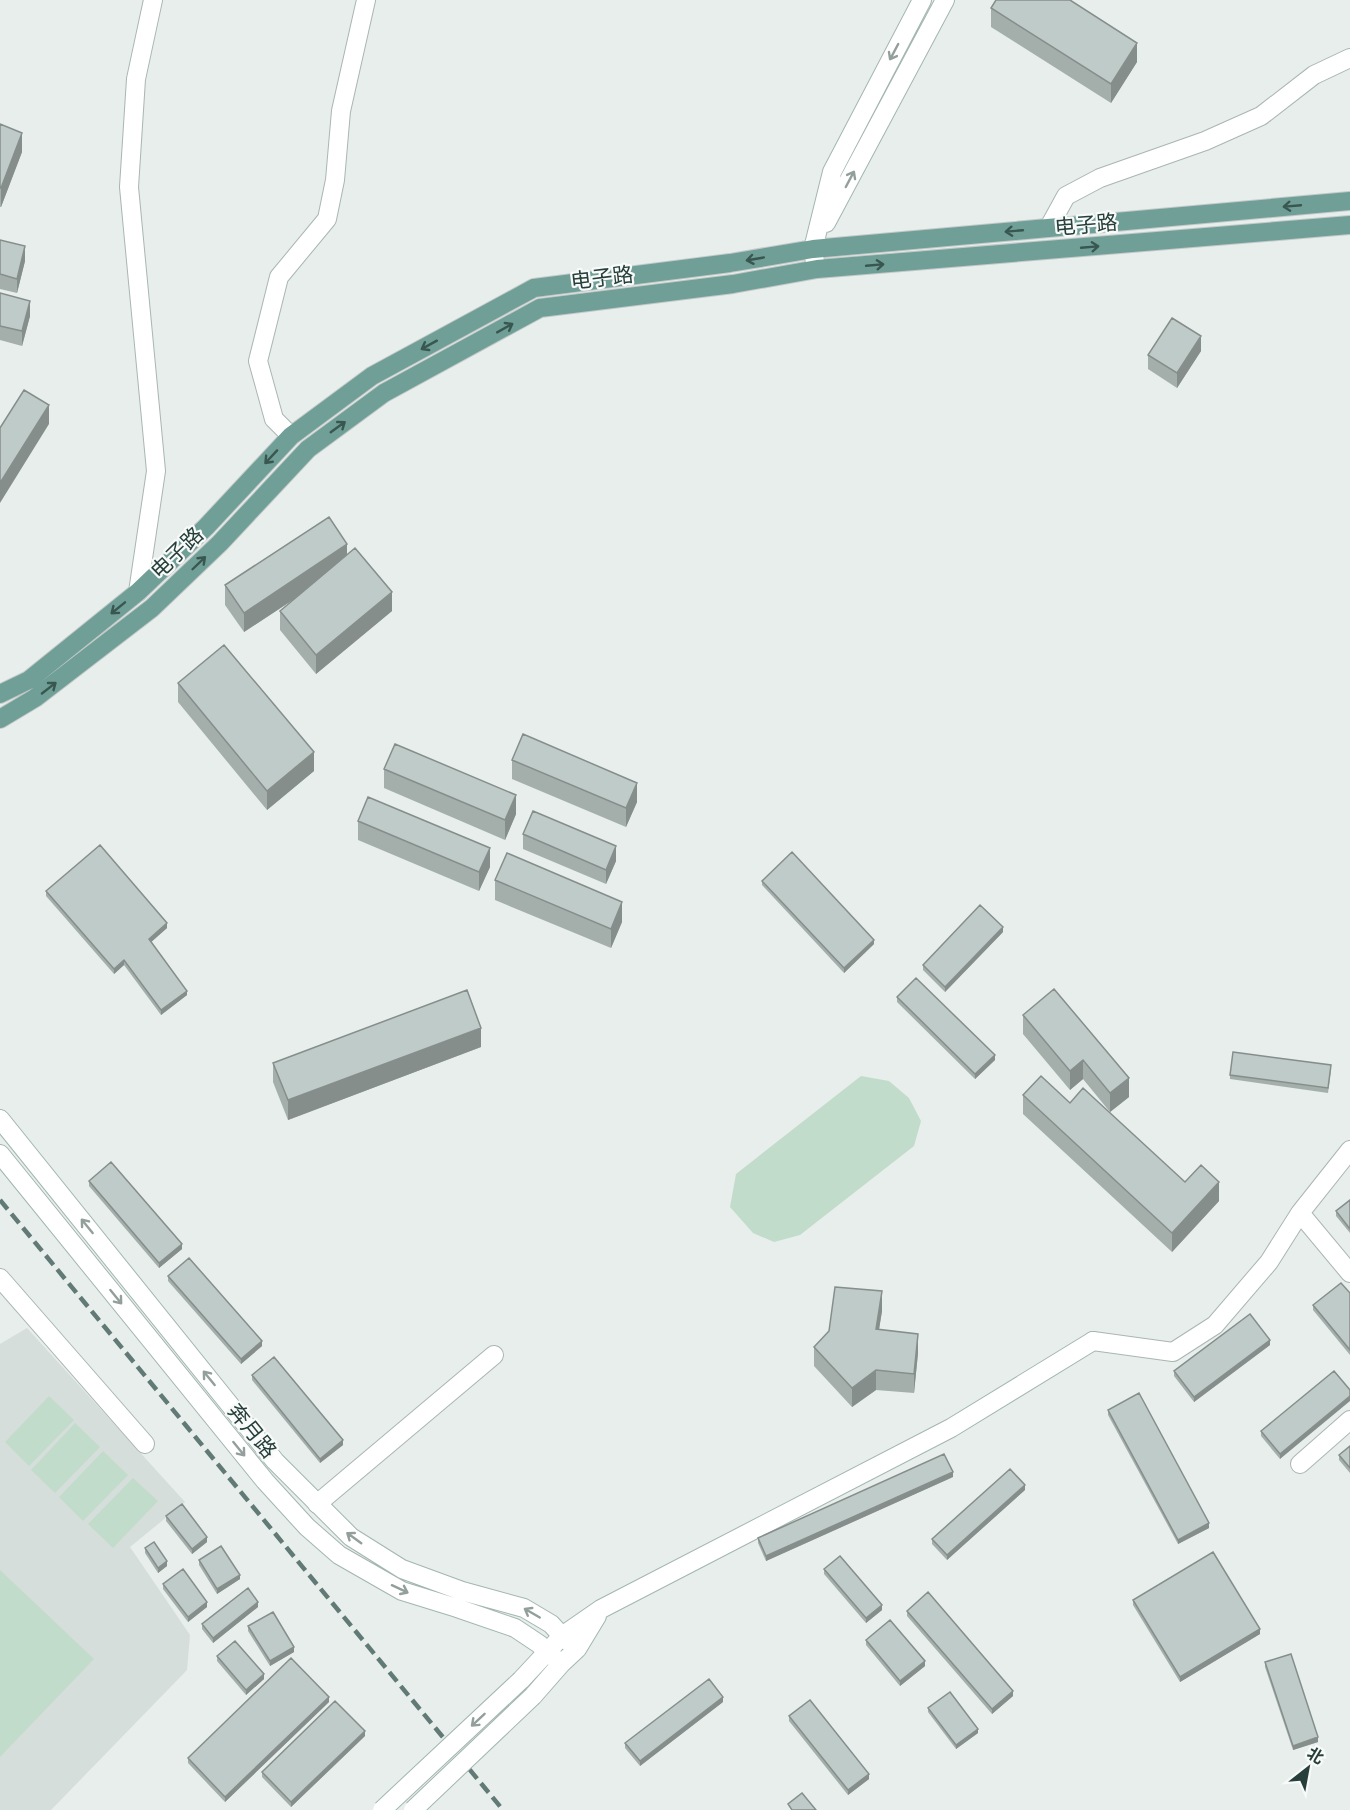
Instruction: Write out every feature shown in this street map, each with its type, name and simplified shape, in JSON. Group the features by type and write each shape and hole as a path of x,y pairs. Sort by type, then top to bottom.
{"main road":[{"name":"电子路","path":"0,694 29,680 138,592 206,527 291,436 372,376 534,288 730,263 813,249 1350,201"},
{"name":"电子路","path":"0,719 35,698 152,608 220,543 308,449 384,393 540,308 733,284 817,270 1350,225"}],"street":[{"path":"138,592 156,471 129,187 136,79 153,0"},
{"path":"291,436 274,419 258,361 279,277 327,219 335,180 340,111 366,0"},
{"path":"817,270 813,249 832,172 922,0"},
{"path":"813,249 945,0"},
{"path":"1049,228 1066,196 1100,178 1205,141 1260,116 1314,75 1350,58"},
{"name":"奔月路","path":"0,1119 275,1461 351,1537 402,1569 462,1591 524,1608 551,1624 577,1649"},
{"path":"382,1810 521,1680 562,1636 601,1609 951,1428 1093,1341 1173,1352 1215,1325 1269,1262 1300,1213 1350,1150"},
{"path":"0,1154 265,1481 307,1527 339,1555 402,1591 515,1628 539,1644 561,1664"},
{"path":"1300,1213 1350,1273"},
{"path":"0,1278 145,1444"},
{"path":"317,1504 494,1354"},
{"path":"1300,1464 1350,1420"},
{"path":"413,1810 533,1696 577,1649 601,1609"}],"shaded area":[{"path":"27,1328 185,1502 130,1547 190,1635 187,1670 51,1810 0,1810 0,1344"}],"green space":[{"path":"861,1076 889,1081 909,1098 921,1121 914,1146 800,1235 774,1242 753,1233 730,1207 736,1174"},
{"path":"49,1396 74,1420 29,1466 5,1442"},
{"path":"75,1423 100,1447 55,1493 31,1470"},
{"path":"103,1451 128,1475 83,1521 59,1497"},
{"path":"133,1478 158,1501 113,1548 88,1524"},
{"path":"0,1570 94,1659 0,1757"}],"building":[{"path":"996,0 1070,0 1137,43 1111,84 991,8"},
{"path":"0,124 22,133 1,188 0,188"},
{"path":"0,240 25,246 17,279 0,274"},
{"path":"0,293 30,301 22,331 0,326"},
{"path":"1172,318 1201,336 1177,373 1148,355"},
{"path":"24,390 49,405 0,483 0,428"},
{"path":"329,517 347,544 244,613 225,585"},
{"path":"355,548 392,592 316,655 280,611"},
{"path":"224,645 314,752 267,791 178,683"},
{"path":"523,734 637,783 626,808 512,760"},
{"path":"395,744 516,795 505,820 384,769"},
{"path":"368,797 490,848 479,872 358,821"},
{"path":"533,811 616,846 606,870 523,834"},
{"path":"100,845 167,923 149,939 187,991 161,1010 124,960 114,969 46,891"},
{"path":"792,852 874,940 844,968 762,881"},
{"path":"507,853 622,902 611,929 495,880"},
{"path":"980,905 1003,927 945,987 923,965"},
{"path":"916,978 995,1055 975,1074 897,997"},
{"path":"1054,989 1129,1078 1110,1093 1083,1060 1070,1071 1023,1015"},
{"path":"467,990 481,1028 288,1100 273,1063"},
{"path":"1233,1052 1331,1065 1328,1088 1230,1075"},
{"path":"1041,1076 1070,1103 1083,1088 1185,1182 1201,1165 1219,1182 1172,1233 1023,1095"},
{"path":"111,1162 182,1244 159,1263 89,1181"},
{"path":"1350,1200 1350,1229 1336,1211"},
{"path":"189,1258 262,1341 241,1359 168,1276"},
{"path":"1341,1283 1350,1293 1350,1350 1313,1305"},
{"path":"835,1287 882,1291 876,1329 918,1334 914,1374 876,1370 852,1388 814,1347 829,1331"},
{"path":"1250,1314 1270,1340 1194,1397 1174,1371"},
{"path":"274,1357 343,1440 320,1459 252,1375"},
{"path":"1334,1371 1350,1390 1350,1396 1280,1454 1261,1431"},
{"path":"1139,1393 1209,1523 1178,1540 1108,1410"},
{"path":"1350,1446 1350,1468 1339,1455"},
{"path":"944,1454 953,1472 766,1556 758,1538"},
{"path":"1010,1469 1025,1485 947,1555 932,1539"},
{"path":"182,1504 207,1537 192,1549 166,1516"},
{"path":"154,1542 167,1561 158,1568 145,1548"},
{"path":"221,1546 240,1575 217,1589 199,1560"},
{"path":"1213,1552 1260,1629 1180,1677 1133,1600"},
{"path":"840,1556 882,1605 866,1618 824,1569"},
{"path":"183,1569 207,1602 188,1617 163,1584"},
{"path":"248,1588 258,1602 213,1638 202,1624"},
{"path":"928,1592 1013,1691 992,1709 907,1611"},
{"path":"273,1612 294,1647 270,1661 248,1626"},
{"path":"890,1620 925,1661 900,1681 866,1640"},
{"path":"235,1641 264,1674 246,1690 217,1656"},
{"path":"1291,1654 1318,1737 1293,1746 1265,1662"},
{"path":"291,1658 329,1697 225,1797 188,1758"},
{"path":"709,1679 723,1697 640,1761 625,1743"},
{"path":"950,1692 978,1729 956,1745 928,1708"},
{"path":"810,1700 869,1774 848,1790 789,1716"},
{"path":"335,1701 365,1731 291,1802 262,1772"},
{"path":"802,1793 816,1810 792,1810 788,1804"}],"railway":[{"path":"0,1200 503,1810"}]}
